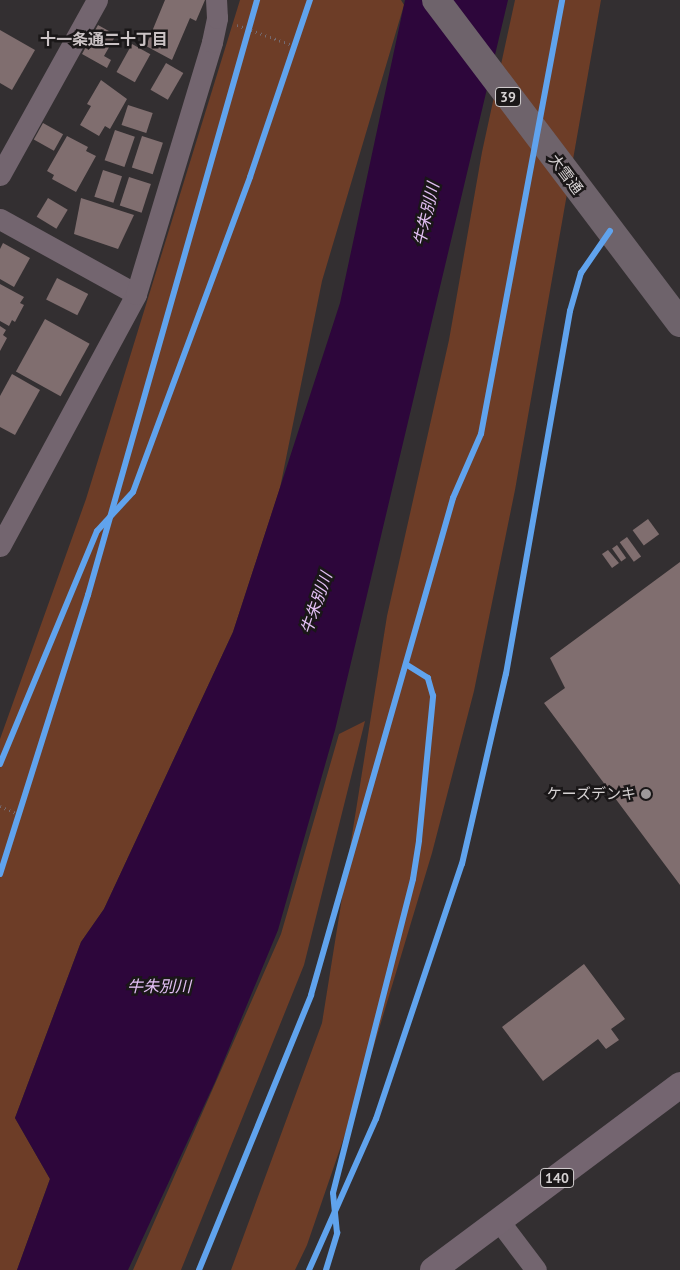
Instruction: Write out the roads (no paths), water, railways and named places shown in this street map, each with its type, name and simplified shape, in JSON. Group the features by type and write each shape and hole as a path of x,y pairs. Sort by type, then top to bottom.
{"highway":[{"name":"大雪通","path":"436,0 680,323"}],"main road":[{"name":"140","path":"433,1270 680,1085"}],"street":[{"path":"0,175 97,0"},
{"path":"0,546 136,294 212,42 217,18 216,0"},
{"path":"0,219 136,294"},
{"path":"499,1221 536,1270"}],"water":[{"name":"牛朱別川","path":"405,0 508,0 335,730 278,930 215,1082 128,1270 17,1270 50,1179 15,1118 81,942 104,909 233,632 340,303"}],"place":[{"name":"ケーズデンキ","path":"646,794"}],"district":[{"name":"十一条通二十丁目","path":"104,39"}]}
